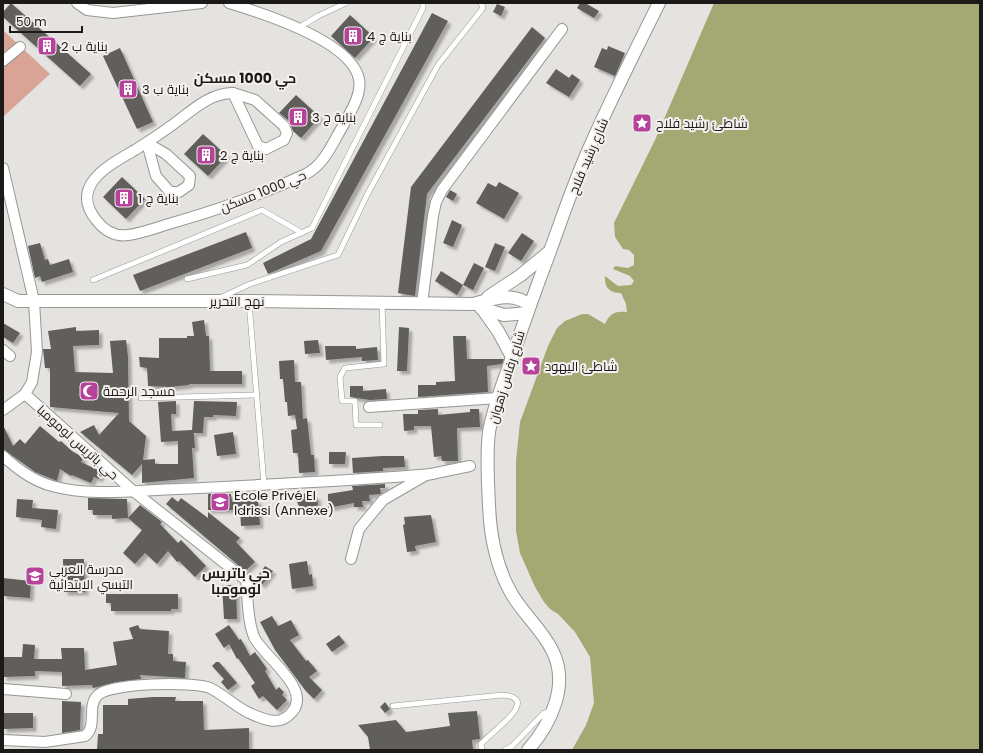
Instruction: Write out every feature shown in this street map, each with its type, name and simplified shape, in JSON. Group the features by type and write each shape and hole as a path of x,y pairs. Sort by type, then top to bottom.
{"street":[{"path":"77,3 87,10 113,14 202,3"},
{"name":"حي 1000 مسكن","path":"229,3 300,28 346,58 356,69 359,80 353,107 323,160 316,169 293,180 211,212 128,235 112,234 101,226 93,217 88,204 88,192 94,178 105,167 147,143 208,98 222,93 233,93 255,100 284,126 286,133 284,140 266,149 258,146 233,93"},
{"name":"شارع رشيد فلاح","path":"528,309 591,143 659,3"},
{"path":"422,304 433,216 436,202 442,190 562,29"},
{"path":"3,61 20,47"},
{"path":"147,143 166,154 190,176 188,185 179,192 170,192 156,176 147,143"},
{"path":"3,168 34,301 37,352 36,369 32,382 25,394 3,410"},
{"path":"512,357 498,331 477,305 511,282 550,251"},
{"name":"نهج التحرير","path":"3,294 18,301 248,301 477,305 506,296 519,299 528,309 504,315 477,305"},
{"name":"شارع رفاس زهوان","path":"528,309 498,398 491,425 488,454 489,506 495,551 503,577 519,607 545,639 557,663 558,687 553,710"},
{"name":"حي باتريس لومومبا","path":"3,740 45,742 85,736 90,729 93,701 99,693 109,689 145,685 195,684 210,688 247,712 274,721 286,718 295,708 297,695 295,689 262,649 255,638 251,625 246,580 132,490 25,394"},
{"path":"369,407 498,398"},
{"name":"حي باتريس لومومبا","path":"3,456 18,469 51,486 86,491 264,485 432,474"},
{"name":"حي باتريس لومومبا","path":"351,559 359,529 383,500 426,475 470,466"},
{"path":"3,689 66,694"},
{"path":"528,750 544,730 553,710"},
{"path":"45,742 53,750"}],"lane":[{"path":"300,28 318,16 346,3"},
{"path":"186,279 247,265 281,242 312,228 423,8 422,3"},
{"path":"214,301 250,284 338,255 368,193 438,65 483,8 481,3"},
{"path":"93,280 262,210 302,233"},
{"path":"248,301 264,485"},
{"path":"380,425 356,425 354,401 342,401 340,377 345,368 384,364 382,303"},
{"path":"142,398 257,395"},
{"path":"393,706 510,695 515,698 518,703 516,711 486,737 481,744 482,750"},
{"path":"505,750 512,746 544,713 553,710"}],"shaded area":[{"path":"714,3 980,3 980,750 572,750 586,725 594,703 590,657 575,632 544,602 535,587 520,553 516,531 516,461 520,422 548,346 557,328 565,321 582,314 588,314 605,324 611,315 619,312 627,312 626,304 621,293 608,289 605,280 605,276 618,286 631,285 634,281 630,276 613,269 615,266 628,268 634,265 634,255 629,250 623,249 615,237 614,223 655,140"},
{"path":"3,30 50,74 3,117"}],"building":[{"name":"بناية ب 2","path":"11,3 91,74 80,86 3,17 3,12"},
{"path":"580,3 585,3 599,11 594,18 577,8"},
{"path":"497,4 505,7 501,16 493,12"},
{"path":"432,13 448,21 321,251 268,274 263,263 311,239"},
{"name":"بناية ج 4","path":"350,15 374,37 355,58 331,36"},
{"path":"532,27 545,38 427,194 415,296 398,293 411,187"},
{"path":"608,46 625,53 615,76 594,67 602,48 607,50"},
{"name":"بناية ب 3","path":"120,48 153,122 137,129 103,56"},
{"path":"556,69 569,78 572,74 580,80 569,97 546,83"},
{"name":"بناية ج 3","path":"296,95 320,117 301,138 293,131 289,121 279,113"},
{"name":"بناية ج 2","path":"203,134 227,156 208,176 184,154"},
{"name":"بناية ج 1","path":"122,177 145,199 126,219 103,197"},
{"path":"499,182 519,193 504,219 476,203 488,183 496,187"},
{"path":"450,190 457,194 453,201 446,197"},
{"path":"452,220 462,225 453,247 443,243"},
{"path":"246,232 252,248 140,291 133,275"},
{"path":"522,233 534,241 521,261 508,253"},
{"path":"40,243 45,260 48,259 50,265 69,259 73,272 42,282 40,276 35,278 28,246"},
{"path":"495,243 505,247 495,271 485,267"},
{"path":"474,263 484,268 473,290 463,285"},
{"path":"441,271 463,285 457,295 435,281"},
{"path":"204,320 206,336 209,336 210,371 242,371 242,384 189,384 170,387 148,386 147,368 140,367 139,357 159,358 159,338 187,338 187,336 194,336 192,322"},
{"path":"3,323 20,333 13,343 3,337"},
{"path":"76,327 76,331 99,330 99,345 73,346 75,372 113,373 110,341 126,340 128,357 129,421 146,436 143,460 155,459 155,464 178,464 178,441 161,442 158,402 176,401 176,414 171,414 172,431 192,430 194,401 237,402 236,416 213,415 213,417 204,417 203,433 194,433 195,448 192,448 194,478 142,483 142,464 132,475 80,432 94,425 99,435 119,413 50,407 50,368 45,368 43,349 51,349 48,331"},
{"path":"399,327 409,328 407,371 397,371"},
{"path":"453,336 466,336 467,359 504,359 502,364 487,366 488,392 418,397 418,385 436,385 436,382 455,381"},
{"path":"318,340 320,353 305,354 304,341"},
{"path":"325,346 356,346 356,349 377,347 378,360 362,361 362,357 326,360"},
{"path":"294,360 295,382 301,382 303,419 307,418 311,455 314,455 315,472 299,473 298,453 293,453 291,430 297,429 295,415 288,416 283,379 280,379 279,361"},
{"path":"350,386 363,386 363,391 386,389 387,399 370,400 350,397"},
{"path":"438,409 438,415 470,412 470,409 479,409 480,427 457,428 458,461 442,461 441,456 434,457 431,426 414,426 414,430 404,431 403,414 418,414 418,410"},
{"path":"3,425 13,446 20,439 25,444 40,426 59,442 61,441 72,451 84,458 81,462 102,472 99,479 94,477 91,483 72,475 71,476 60,469 57,481 35,472 3,449"},
{"path":"233,432 236,454 217,456 214,435"},
{"path":"329,452 346,452 345,464 329,464"},
{"path":"404,456 405,467 383,468 383,471 353,473 352,458"},
{"path":"385,484 385,488 380,488 381,494 369,495 370,501 362,501 363,507 354,507 354,503 328,508 328,494 353,490 352,486"},
{"path":"308,492 310,497 317,496 318,505 302,512 295,498"},
{"path":"208,494 231,494 232,502 258,500 260,525 241,526 240,510 208,510"},
{"path":"172,497 178,502 181,498 208,518 208,512 240,538 236,542 255,562 245,571 166,504"},
{"path":"88,498 127,499 128,518 112,519 112,515 93,515 93,510 88,510"},
{"path":"17,499 33,500 32,508 58,510 56,529 41,527 42,520 16,517"},
{"path":"140,505 162,522 160,524 178,543 181,540 206,566 195,577 179,561 177,562 168,551 157,564 145,553 135,564 123,553 142,530 128,518"},
{"path":"431,515 436,542 415,546 416,551 407,552 403,525 405,524 404,517"},
{"path":"63,559 84,559 85,592 64,592"},
{"path":"307,561 309,575 312,574 313,586 292,589 289,564"},
{"path":"265,566 273,571 262,585 255,580"},
{"path":"3,578 31,581 30,598 3,596"},
{"path":"222,585 236,585 237,619 224,619"},
{"path":"106,594 178,594 178,609 171,609 171,611 111,611 111,603 106,603"},
{"path":"272,616 278,626 291,620 299,635 290,640 306,661 308,660 317,671 309,677 322,690 314,699 305,690 275,650 260,622"},
{"path":"138,625 140,629 169,631 168,654 173,654 173,661 186,662 185,678 140,675 141,679 117,682 93,688 92,685 62,686 62,672 35,671 35,676 3,677 3,657 22,657 23,644 35,645 34,659 62,659 61,648 84,648 85,670 117,665 113,642 133,639 129,628"},
{"path":"229,625 239,640 241,639 250,656 255,652 267,669 265,671 276,690 279,687 284,692 282,695 287,700 277,710 263,696 259,699 251,686 255,683 238,658 237,659 229,644 224,648 215,634"},
{"path":"339,635 345,643 332,652 326,644"},
{"path":"216,662 219,662 237,683 228,690 221,682 224,679 212,666"},
{"path":"176,697 175,701 203,701 204,730 249,728 249,750 97,750 98,734 103,734 103,705 128,705 128,699"},
{"path":"62,701 81,702 80,730 62,733"},
{"path":"385,702 390,709 385,713 380,707"},
{"path":"477,711 480,739 472,740 473,750 370,750 368,737 358,725 396,720 406,732 450,726 448,713"},
{"path":"3,713 33,713 33,728 3,729"}],"place":[{"name":"بناية ج 4","path":"353,36"},
{"name":"بناية ب 2","path":"47,46"},
{"name":"بناية ب 3","path":"128,89"},
{"name":"بناية ج 3","path":"298,117"},
{"name":"شاطئ رشيد فلاح","path":"642,123"},
{"name":"بناية ج 2","path":"206,155"},
{"name":"بناية ج 1","path":"124,198"},
{"name":"شاطئ اليهود","path":"531,366"},
{"name":"مسجد الرحمة","path":"89,391"},
{"name":"Ecole Privé El Idrissi (Annexe)","path":"220,502"},
{"name":"مدرسة العربي التبسي الابتدائية","path":"35,576"}],"district":[{"name":"حي 1000 مسكن","path":"245,78"},
{"name":"حي باتريس لومومبا","path":"236,582"}]}
